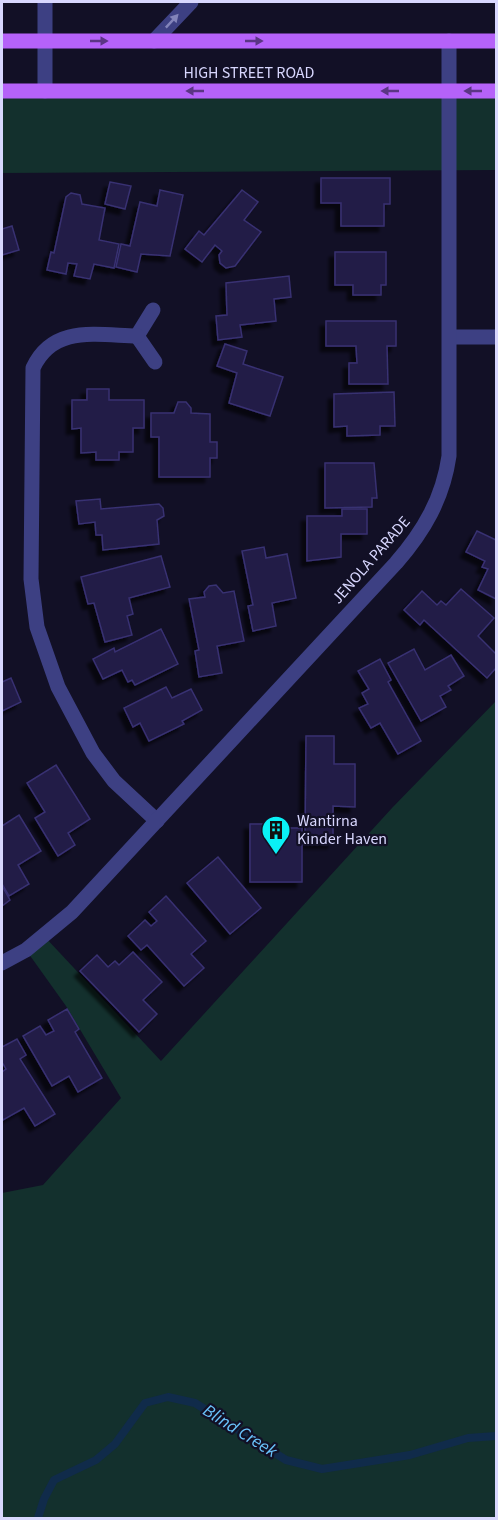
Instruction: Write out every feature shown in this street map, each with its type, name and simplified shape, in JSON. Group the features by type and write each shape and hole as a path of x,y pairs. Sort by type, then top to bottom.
{"main road":[{"name":"HIGH STREET ROAD","path":"2,41 496,41"},
{"name":"HIGH STREET ROAD","path":"2,91 496,91"}],"street":[{"path":"45,2 45,91"},
{"path":"154,41 191,2"},
{"name":"JENOLA PARADE","path":"2,963 56,927 396,562 430,517 443,486 449,456 451,337 449,41"},
{"path":"137,336 153,310"},
{"path":"137,336 155,362"},
{"path":"137,336 65,338 51,343 39,354 33,368 31,579 37,627 50,667 74,721 103,768 157,821"},
{"path":"451,337 496,337"}],"green space":[{"path":"2,91 496,91 496,170 2,173"},
{"path":"496,701 496,1518 2,1518 2,1193 43,1185 121,1098 66,1006 26,950 44,936 161,1061 392,808"}],"building":[{"path":"321,178 390,178 390,204 384,204 384,226 341,226 341,203 321,203"},
{"path":"110,182 131,186 125,209 105,204"},
{"path":"160,190 183,195 170,256 141,254 137,272 116,267 121,244 130,246 140,202 157,206"},
{"path":"242,190 258,202 244,220 261,232 235,266 226,268 220,263 219,255 222,251 215,245 202,262 185,249 199,231 204,235"},
{"path":"71,193 80,195 82,204 105,208 99,240 119,244 114,268 94,264 90,279 74,276 77,264 68,263 66,274 47,270 51,252 54,253 66,197"},
{"path":"12,226 19,250 2,255 2,229"},
{"path":"335,252 386,252 386,285 381,285 381,295 353,295 353,285 335,285"},
{"path":"289,276 291,297 274,299 276,321 240,325 242,337 218,340 216,316 227,315 226,283"},
{"path":"326,321 396,321 396,346 387,346 388,384 349,384 349,363 357,363 356,346 326,346"},
{"path":"225,344 247,351 243,364 283,377 270,416 229,403 237,373 217,366"},
{"path":"87,389 109,389 109,400 144,400 144,428 133,428 133,452 119,452 119,460 96,460 96,452 81,453 81,428 72,429 72,400 87,400"},
{"path":"394,392 395,426 380,426 380,435 347,436 347,426 334,427 334,394"},
{"path":"178,402 186,402 191,408 191,413 210,414 210,442 217,442 217,458 210,458 210,477 159,477 159,437 151,437 151,413 174,413"},
{"path":"325,463 374,463 377,498 372,498 372,507 325,508"},
{"path":"100,499 101,509 159,504 163,508 164,516 157,520 159,544 103,550 102,535 96,535 95,522 79,524 76,501"},
{"path":"342,509 367,509 367,534 341,534 341,557 307,561 307,516 342,516"},
{"path":"477,531 496,540 496,599 478,590 488,569 482,567 485,561 466,552"},
{"path":"264,547 266,558 287,554 296,598 272,603 276,626 253,631 248,606 253,605 242,551"},
{"path":"161,556 170,587 129,598 133,614 127,616 132,635 105,642 94,603 88,604 81,577"},
{"path":"216,585 223,593 234,591 244,641 217,646 222,673 199,677 195,651 199,650 189,599 205,597 204,592 209,586"},
{"path":"461,589 494,618 478,636 496,654 496,668 487,678 424,620 420,625 404,610 422,591 437,605 441,601 446,605"},
{"path":"161,629 178,664 135,685 132,680 128,682 122,670 103,679 93,659 114,648 115,652"},
{"path":"414,649 425,670 451,655 464,676 448,686 451,690 440,696 446,707 421,721 388,663"},
{"path":"380,659 391,680 388,682 421,741 398,754 380,723 371,728 359,708 368,704 362,693 369,689 358,671"},
{"path":"11,678 21,702 2,711 2,682"},
{"path":"166,687 172,698 191,689 202,710 182,721 184,724 149,741 140,723 133,727 124,708"},
{"path":"306,736 334,736 334,764 355,764 355,807 333,806 333,843 305,843"},
{"path":"56,765 90,819 68,833 75,845 58,856 35,818 45,812 27,783"},
{"path":"19,815 41,851 18,865 29,884 9,896 2,884 2,826"},
{"name":"Wantirna Kinder Haven","path":"250,824 270,824 270,828 302,828 302,882 250,882"},
{"path":"218,857 261,908 230,934 187,883"},
{"path":"2,886 10,900 2,906"},
{"path":"166,896 206,941 191,954 204,968 184,986 147,945 141,950 128,936 145,920 151,926 157,921 149,912"},
{"path":"133,952 162,982 143,1000 157,1014 139,1032 80,971 97,955 108,967 115,961 119,965"},
{"path":"67,1009 79,1029 75,1032 102,1078 78,1092 69,1076 52,1086 23,1036 40,1026 46,1035 54,1031 48,1020"},
{"path":"17,1039 26,1055 20,1059 55,1114 35,1126 24,1108 3,1120 2,1117 2,1072 6,1069 2,1062 2,1047"}],"waterway":[{"name":"Blind Creek","path":"38,1518 44,1499 54,1480 96,1460 115,1444 145,1403 168,1397 195,1403 286,1460 322,1469 410,1455 468,1438 496,1436"}],"place":[{"name":"Wantirna Kinder Haven","path":"276,856"}]}
